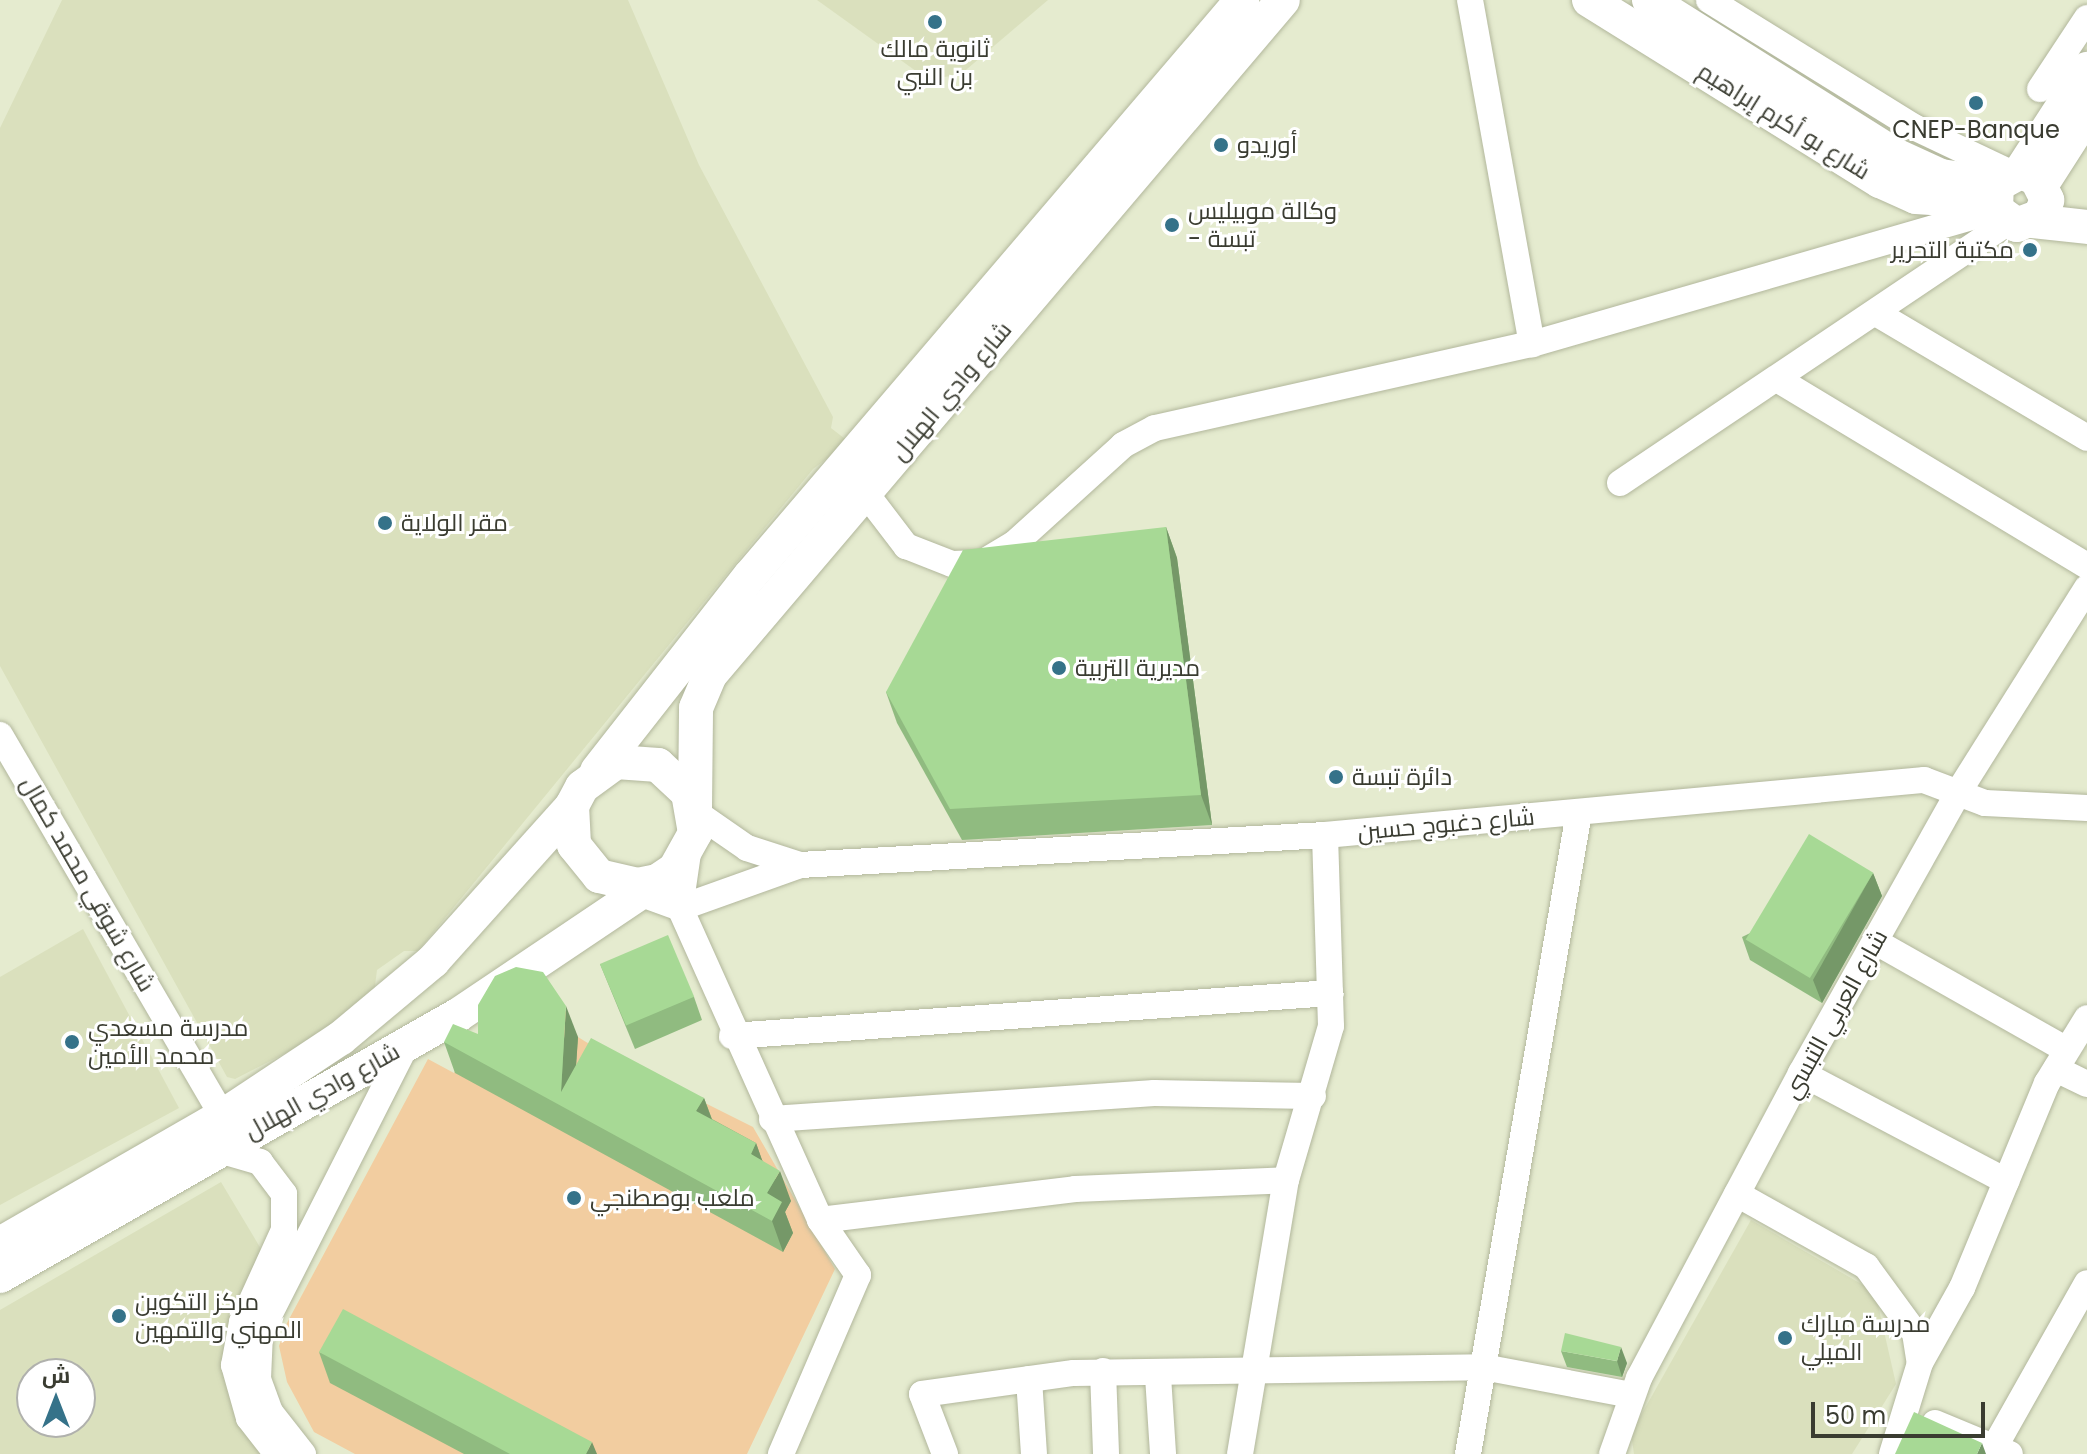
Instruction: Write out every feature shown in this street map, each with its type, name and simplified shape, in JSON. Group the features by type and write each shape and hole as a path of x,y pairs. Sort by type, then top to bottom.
{"main road":[{"name":"شارع وادي الهلال","path":"695,812 700,692 854,479 1242,0"},
{"name":"شارع وادي الهلال","path":"597,771 1283,0"},
{"name":"شارع بو أكرم إبراهيم","path":"1589,0 1880,181 1916,197 2016,196"},
{"name":"شارع بو أكرم إبراهيم","path":"1649,0 1895,155 1941,176 2016,196"},
{"path":"2016,196 2087,69"},
{"path":"2016,196 2087,114"},
{"path":"2016,196 2087,208"},
{"path":"2016,196 2087,227"},
{"path":"637,760 658,765 675,776 695,812 688,853 637,886 579,854 572,806 597,771 637,760"},
{"name":"شارع وادي الهلال","path":"0,1244 223,1116 341,1038 433,961 572,806"},
{"name":"شارع وادي الهلال","path":"0,1276 407,1043 637,886"}],"street":[{"path":"1470,0 1532,344"},
{"path":"1709,0 1914,127 2016,196"},
{"path":"2040,89 2087,18"},
{"path":"854,479 906,546 952,564 982,563 1123,445 1155,428 1532,344 2016,196"},
{"path":"1620,483 1876,313 2016,196"},
{"path":"1876,313 2087,438"},
{"path":"1777,379 2087,566"},
{"name":"شارع العربي التبسي","path":"1612,1454 1631,1395 1801,1073 1959,791 2087,588"},
{"name":"شارع شوقي محمد كمال","path":"1,740 223,1116"},
{"name":"شارع دغبوج حسين","path":"800,865 1325,835 1924,780 1985,803 2087,808"},
{"path":"695,812 747,848 800,865"},
{"path":"1468,1454 1579,813"},
{"path":"1240,1454 1257,1370 1286,1180 1331,1026 1325,835"},
{"path":"688,853 680,908 732,1036 820,1220 858,1275 781,1454"},
{"path":"637,886 680,908 800,865"},
{"path":"1876,942 2062,1060 2087,1084"},
{"path":"732,1036 1330,993"},
{"path":"1892,1454 1920,1363 2062,1060 2087,1018"},
{"path":"303,1454 270,1412 258,1379 260,1333 407,1043"},
{"path":"1801,1073 2006,1181"},
{"path":"772,1119 1154,1093 1313,1096"},
{"path":"219,1150 260,1162 284,1194 284,1230 242,1322 234,1365 249,1418 277,1454"},
{"path":"820,1220 1075,1189 1286,1180"},
{"path":"1737,1194 1866,1266 1915,1333 1920,1363"},
{"path":"1905,1411 2002,1451 2078,1312 2087,1283"},
{"path":"945,1454 922,1394 1103,1371 1158,1376 1257,1370 1483,1367 1631,1395"},
{"path":"1103,1371 1106,1454"},
{"path":"1158,1376 1163,1454"},
{"path":"1029,1379 1034,1454"}],"shaded area":[{"name":"مقر الولاية","path":"62,0 628,0 699,165 833,417 831,428 849,442 813,469 418,951 404,951 377,970 372,1009 235,1079 227,1077 0,666 0,128"},
{"name":"ثانوية مالك بن النبي","path":"817,0 1048,0 960,75 927,79"},
{"name":"مدرسة مسعدي محمد الأمين","path":"83,929 179,1108 0,1205 0,977"},
{"name":"ملعب بوصطنجي","path":"566,1011 578,1037 753,1127 835,1269 747,1454 355,1454 314,1432 287,1382 279,1346 287,1323 428,1059 454,1073 464,1054"},
{"name":"مركز التكوين المهني والتمهين","path":"221,1182 267,1259 266,1454 0,1454 0,1310"},
{"name":"مدرسة مبارك الميلي","path":"1751,1220 1875,1292 1896,1384 1852,1454 1634,1454 1631,1433"}],"building":[{"name":"مديرية التربية","path":"1166,527 1201,795 950,809 886,692 963,550"},
{"path":"1809,834 1873,873 1810,978 1746,939"},
{"path":"668,935 694,997 626,1026 600,964"},
{"path":"516,967 543,972 566,1006 561,1092 591,1038 704,1098 696,1111 756,1143 751,1154 780,1171 767,1193 782,1202 772,1221 444,1042 453,1024 478,1034 478,1005 495,976"},
{"path":"343,1309 592,1442 586,1454 510,1454 319,1352"},
{"path":"1565,1333 1621,1347 1617,1361 1561,1351"},
{"path":"1914,1412 1982,1443 1977,1454 1895,1454"}],"place":[{"name":"ثانوية مالك بن النبي","path":"935,22"},
{"name":"CNEP-Banque","path":"1976,103"},
{"name":"أوريدو","path":"1221,145"},
{"name":"وكالة موبيليس - تبسة","path":"1172,225"},
{"name":"مكتبة التحرير","path":"2030,250"},
{"name":"مقر الولاية","path":"385,523"},
{"name":"مديرية التربية","path":"1059,668"},
{"name":"دائرة تبسة","path":"1336,777"},
{"name":"مدرسة مسعدي محمد الأمين","path":"72,1042"},
{"name":"ملعب بوصطنجي","path":"574,1198"},
{"name":"مركز التكوين المهني والتمهين","path":"119,1316"},
{"name":"مدرسة مبارك الميلي","path":"1785,1338"}]}
